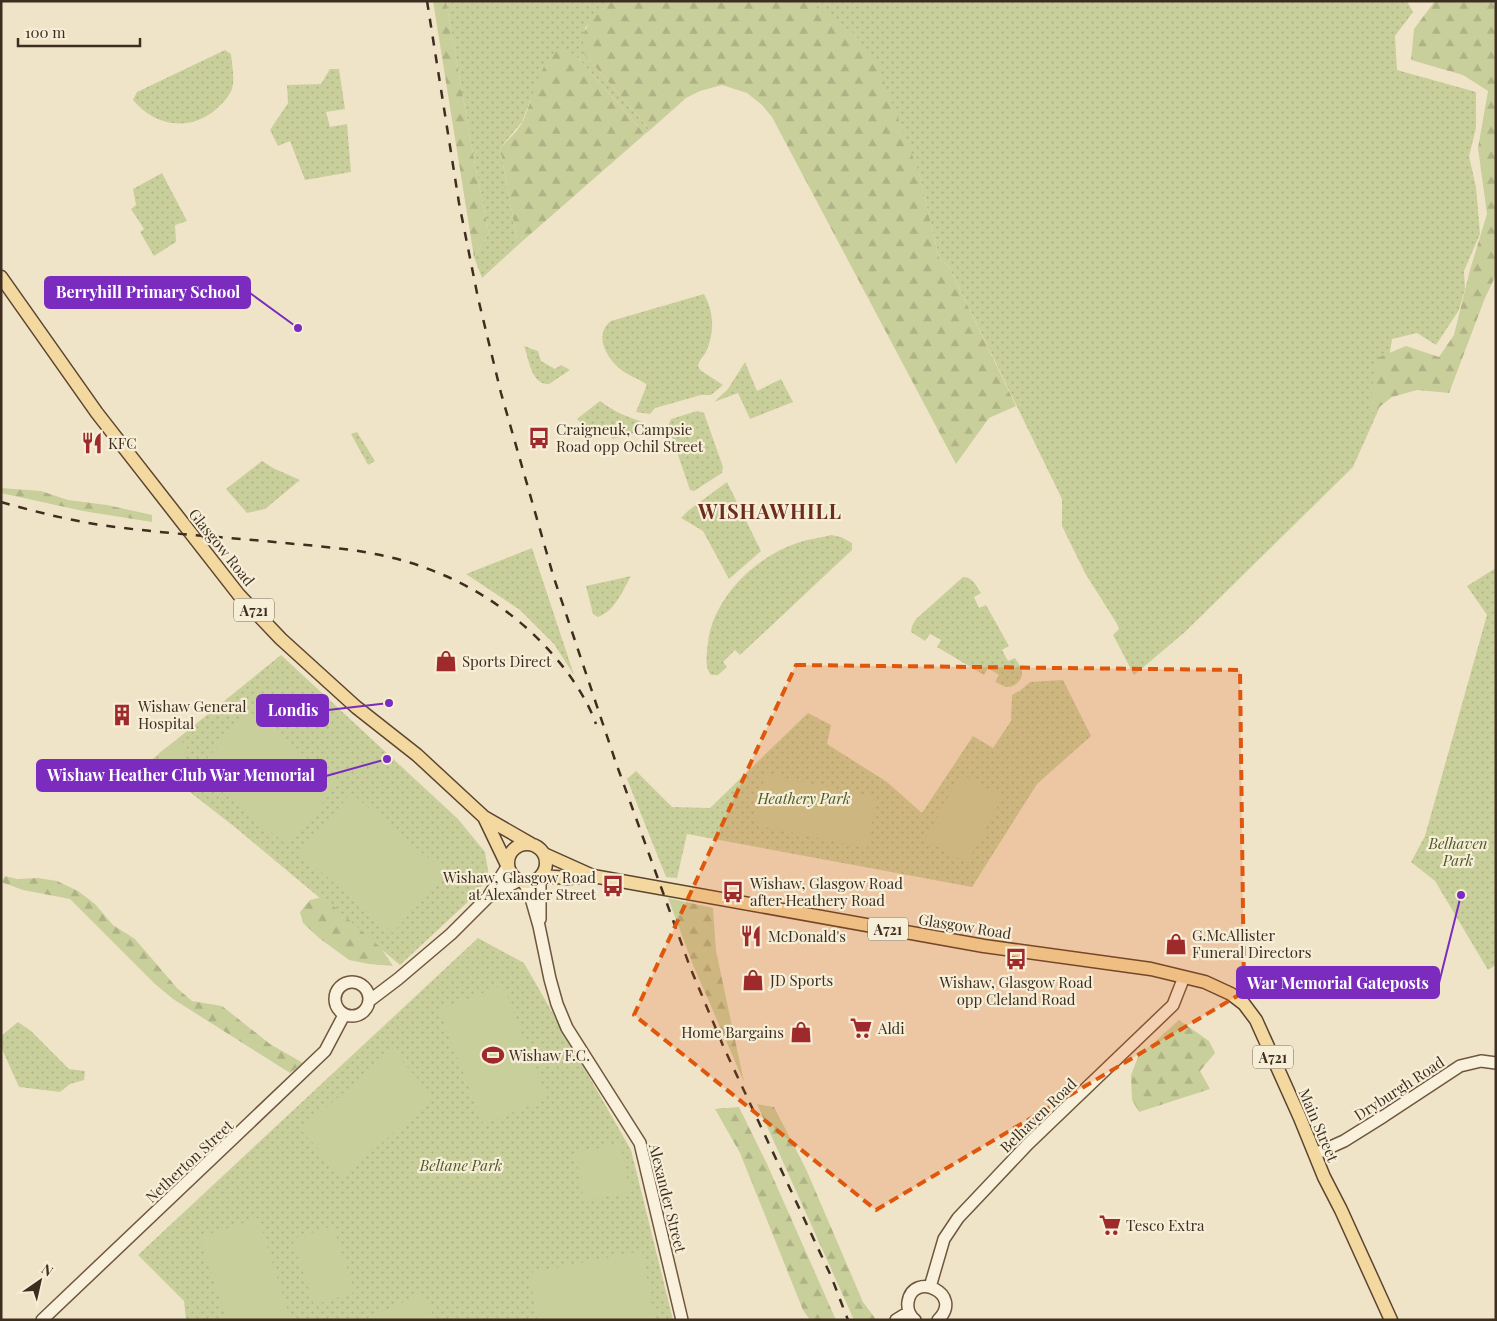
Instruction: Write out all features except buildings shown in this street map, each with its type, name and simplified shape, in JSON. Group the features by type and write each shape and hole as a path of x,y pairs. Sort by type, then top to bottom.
{"main road":[{"name":"Glasgow Road","path":"1,277 97,413 239,595 281,639 356,708 417,755 484,817 531,844"},
{"name":"Glasgow Road","path":"484,817 507,866"},
{"path":"531,844 539,848 544,854 546,868 541,877 535,881 521,882 512,876 507,866 508,858 514,848 531,844"},
{"name":"Glasgow Road","path":"544,854 593,876 984,946 1126,965 1184,977"},
{"name":"Glasgow Road","path":"541,877 568,878 593,876"},
{"name":"Main Street","path":"1184,977 1204,982 1231,994 1244,1004 1256,1020 1324,1177 1342,1210 1391,1320"}],"street":[{"path":"369,1000 398,979 451,934 488,897 507,866"},
{"name":"Alexander Street","path":"540,926 541,877"},
{"path":"488,897 521,882"},
{"name":"Alexander Street","path":"521,882 529,891 540,926 550,979 557,1004 567,1028 640,1143 682,1320"},
{"name":"Belhaven Road","path":"930,1287 944,1239 958,1218 1028,1144 1106,1072 1173,1005 1184,977"},
{"path":"351,982 361,985 365,988 369,1000 367,1008 357,1016 344,1015 338,1009 335,999 336,993 346,983 351,982"},
{"name":"Netherton Street","path":"42,1320 325,1051 344,1015"},
{"name":"Dryburgh Road","path":"1315,1154 1344,1141 1460,1066 1495,1059"},
{"path":"896,1320 912,1316 908,1302 913,1292 918,1288 930,1287 941,1294 945,1302 944,1312 938,1320"}],"highlighted area":[{"path":"796,665 1240,670 1244,992 876,1210 634,1015"}],"green space":[{"path":"433,1 446,1 489,233 474,257"},
{"path":"446,1 612,1 585,28 585,55 650,130 645,134 578,58 530,101 522,122 500,148 518,245 482,278 474,257 489,233"},
{"path":"612,1 816,1 813,5 855,34 878,66 919,173 939,258 949,267 1016,406 989,418 956,464 772,117 762,105 747,93 722,85 700,91 686,98 650,130 585,55 583,37 585,30 593,19"},
{"path":"816,1 1407,1 1413,12 1395,36 1397,70 1476,92 1476,128 1469,156 1476,187 1480,234 1464,271 1465,289 1459,310 1436,345 1417,333 1392,339 1382,402 1353,467 1185,632 1134,675 1113,635 1119,629 1117,624 1085,573 1062,526 1062,499 949,267 939,258 919,173 812,5"},
{"path":"1435,1 1496,1 1496,275 1485,298 1449,393 1417,390 1392,397 1368,416 1377,358 1406,346 1439,357 1454,335 1470,270 1487,214 1478,148 1488,91 1463,75 1411,60 1414,29"},
{"path":"559,48 569,51 578,58 645,134 518,245 500,148 521,125 541,72"},
{"path":"225,50 231,54 232,89 222,103 205,117 183,123 172,123 151,116 133,100 137,92"},
{"path":"330,69 339,69 345,109 326,112 330,127 347,124 351,172 305,180 290,141 278,146 270,130 288,103 287,85 321,84"},
{"path":"162,173 187,221 175,225 176,242 154,256 140,232 144,229 131,209 136,205 133,189"},
{"path":"704,294 710,308 712,330 709,345 698,366 700,370 723,385 711,395 701,395 655,408 650,414 636,412 646,384 622,370 609,357 602,338 606,326 611,321"},
{"path":"524,346 538,351 541,361 555,369 561,365 570,370 549,384 543,383 534,376"},
{"path":"745,362 757,391 781,379 793,402 750,419 738,393 714,402 728,389"},
{"path":"600,401 620,413 643,422 632,434 612,439 607,426 586,428 577,419"},
{"path":"697,411 704,413 723,467 722,473 694,491 690,490 668,426 671,419"},
{"path":"357,432 375,461 368,465 351,434"},
{"path":"262,461 300,480 265,509 247,513 226,489"},
{"path":"727,482 761,551 729,579 703,531 681,518"},
{"path":"1,488 41,491 68,500 107,505 152,515 152,522 83,511 1,493"},
{"path":"831,535 841,537 852,543 852,550 740,655 735,650 723,662 727,667 718,675 711,675 707,668 706,659 712,625 728,594 739,580 752,568 782,549 801,542"},
{"path":"532,548 574,675 554,644 520,610 466,574"},
{"name":"Belhaven Park","path":"1496,568 1496,965 1488,970 1435,881 1411,862 1425,836 1487,615 1467,586"},
{"path":"631,576 618,600 609,610 598,617 593,614 586,586"},
{"path":"963,577 972,580 981,593 974,597 979,608 986,605 1009,646 1002,650 1008,661 1015,658 1021,668 1021,678 1012,686 1006,687 995,682 999,675 988,668 984,675 937,647 941,640 930,634 925,641 911,632 916,619"},
{"path":"281,655 458,819 485,852 489,877 470,900 400,965 236,828 150,761"},
{"name":"Heathery Park","path":"1063,680 1091,736 1037,784 972,887 687,834 677,878 666,877 627,779 636,771 672,807 710,808 808,713 831,725 827,744 887,782 922,813 973,736 993,748 1011,721 1012,695 1030,682"},
{"path":"248,710 338,784 288,846 197,771"},
{"path":"178,739 187,746 186,754 173,765 159,753"},
{"path":"765,774 877,797 867,848 755,825"},
{"path":"961,774 1003,797 967,863 925,840"},
{"path":"351,793 445,872 393,933 300,854"},
{"path":"5,876 17,879 38,878 57,881 78,891 95,904 113,925 135,939 177,988 192,1001 222,1006 270,1044 303,1063 290,1073 173,999 155,984 70,899 23,890 1,882"},
{"path":"323,897 381,948 393,966 349,960 319,938 303,923 300,912 310,900"},
{"path":"668,898 713,908 716,951 744,1082 693,965"},
{"name":"Beltane Park","path":"478,938 524,963 631,1150 673,1320 186,1320 184,1301 138,1255"},
{"name":"Wishaw F.C.","path":"503,985 547,1099 483,1124 439,1010"},
{"path":"1179,1020 1209,1041 1215,1053 1200,1071 1210,1089 1139,1112 1132,1100 1131,1075 1138,1057"},
{"path":"18,1022 31,1031 69,1069 85,1071 84,1080 70,1084 60,1092 19,1087 1,1047 1,1036"},
{"path":"392,1050 434,1097 343,1177 301,1130"},
{"path":"757,1104 774,1107 806,1169 863,1302 875,1318 874,1320 854,1320"},
{"path":"739,1107 767,1164 836,1320 810,1320 803,1310 740,1153 715,1109"},
{"path":"620,1144 630,1192 584,1201 575,1153"},
{"path":"258,1218 291,1320 227,1320 200,1237"},
{"path":"333,1226 355,1292 314,1305 292,1239"},
{"path":"642,1251 655,1320 538,1320 529,1273"},
{"path":"423,1293 435,1320 364,1320"}],"railway":[{"path":"427,1 459,203 478,298 501,393 553,575 616,763 690,967 724,1048 831,1276 848,1320"},
{"path":"1,502 54,516 95,524 341,549 399,559 422,567 467,586 508,613 527,629 545,646 568,673 587,703 596,724"}],"place":[{"name":"Berryhill Primary School","path":"298,328"},
{"name":"Craigneuk, Campsie Road opp Ochil Street","path":"539,438"},
{"name":"KFC","path":"92,443"},
{"name":"Sports Direct","path":"446,661"},
{"name":"Londis","path":"389,703"},
{"name":"Wishaw General Hospital","path":"122,715"},
{"name":"Wishaw Heather Club War Memorial","path":"387,759"},
{"name":"Wishaw, Glasgow Road at Alexander Street","path":"613,886"},
{"name":"Wishaw, Glasgow Road after Heathery Road","path":"733,892"},
{"name":"War Memorial Gateposts","path":"1461,895"},
{"name":"McDonald's","path":"751,936"},
{"name":"G.McAllister Funeral Directors","path":"1176,944"},
{"name":"Wishaw, Glasgow Road opp Cleland Road","path":"1016,959"},
{"name":"JD Sports","path":"753,980"},
{"name":"Aldi","path":"861,1028"},
{"name":"Home Bargains","path":"801,1032"},
{"name":"Wishaw F.C.","path":"493,1055"},
{"name":"Tesco Extra","path":"1110,1225"}],"district":[{"name":"WISHAWHILL","path":"770,510"}]}
